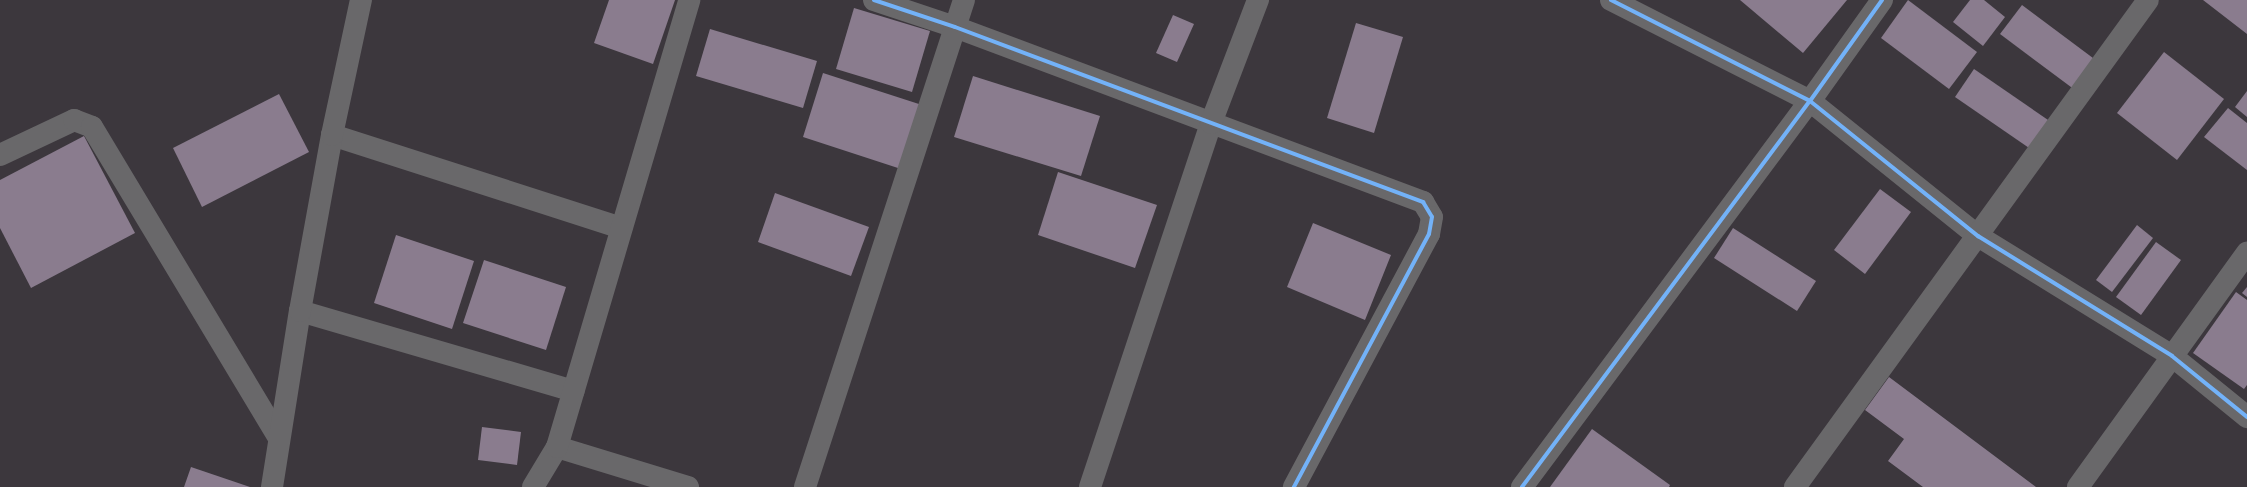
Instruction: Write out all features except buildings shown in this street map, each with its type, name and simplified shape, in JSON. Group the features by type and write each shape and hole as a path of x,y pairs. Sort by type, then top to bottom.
{"street":[{"path":"272,487 300,311 332,135 361,0"},
{"path":"533,487 557,447 689,0"},
{"path":"874,0 955,27 1423,202 1432,217 1430,234 1294,487"},
{"path":"805,487 964,0"},
{"path":"1090,487 1211,123 1258,0"},
{"path":"1611,0 1810,101 1978,236 2172,356 2247,417"},
{"path":"1522,487 1810,101 1882,0"},
{"path":"1796,487 2148,0"},
{"path":"0,155 74,120 92,127 279,438"},
{"path":"332,135 621,228"},
{"path":"2078,487 2247,253"},
{"path":"300,311 574,391"},
{"path":"557,447 688,487"}],"cycle path":[{"path":"874,0 955,27 1423,202 1432,217 1429,234 1294,487"},
{"path":"1611,0 1810,101 1978,236 2172,356 2247,417"},
{"path":"1522,487 1810,101 1882,0"}]}
